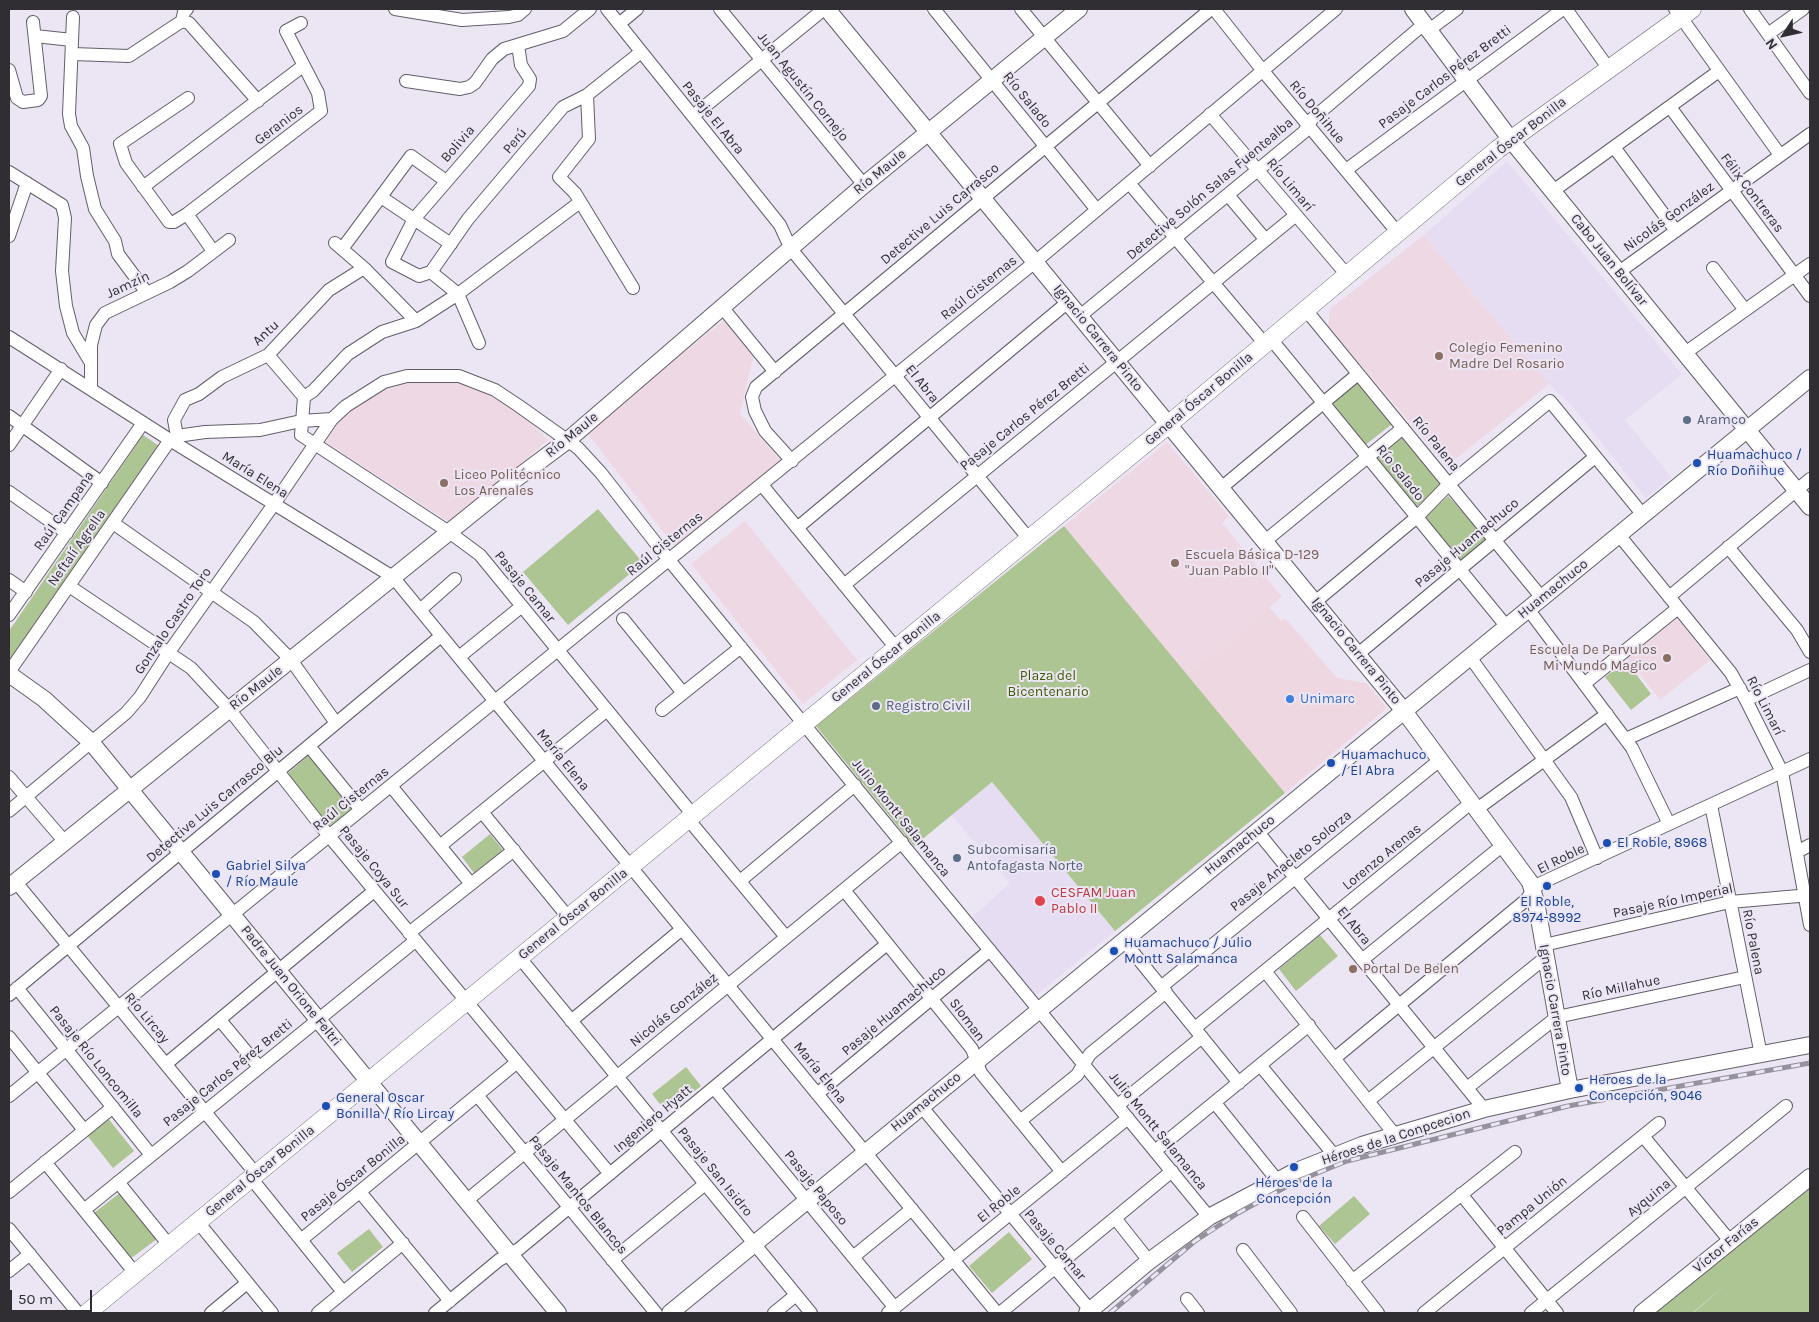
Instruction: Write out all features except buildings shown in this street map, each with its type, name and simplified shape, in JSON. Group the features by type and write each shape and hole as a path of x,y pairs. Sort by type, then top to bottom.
{"main road":[{"name":"General Óscar Bonilla","path":"86,1313 1169,424 1511,140 1609,68 1682,11"}],"street":[{"path":"73,54 129,56 182,22 187,9"},
{"path":"395,9 462,20 509,17 518,15 525,9"},
{"path":"406,81 460,89 469,87 475,83 492,59 504,49 563,31 590,9"},
{"name":"Pasaje El Abra","path":"607,9 780,225 791,249"},
{"path":"618,24 637,9"},
{"name":"Juan Agustín Cornejo","path":"720,9 864,185"},
{"path":"693,116 826,9"},
{"name":"Ignacio Carrera Pinto","path":"826,9 1404,710 1534,889 1570,1090"},
{"path":"1021,9 1150,166"},
{"name":"Río Maule","path":"12,884 449,532 568,440 864,185 1079,9"},
{"name":"Río Doñihue","path":"1213,9 1398,233"},
{"name":"Detective Luis Carrasco","path":"792,461 764,431 755,411 752,397 756,387 1098,102 1213,9"},
{"name":"Raúl Cisternas","path":"9,1096 896,376 1336,9"},
{"name":"Cabo Juan Bolívar","path":"1413,9 1511,140 1810,507"},
{"name":"Detective Solón Salas Fuentealba","path":"1080,316 1304,132 1312,119 1426,27 1457,9"},
{"path":"1565,9 1609,68"},
{"name":"Pasaje Carlos Pérez Bretti","path":"1346,170 1465,80 1565,9"},
{"path":"1750,9 1810,93"},
{"path":"1768,34 1803,9"},
{"name":"Río Salado","path":"940,11 992,80 1097,210"},
{"path":"1682,11 1719,71 1780,155"},
{"path":"72,18 71,126 83,148 86,176 94,209 116,241 118,254 147,293"},
{"path":"9,70 17,98 23,102 38,100 41,96 33,22"},
{"path":"182,22 190,24 258,101"},
{"name":"Geranios","path":"143,187 169,222 174,222 320,111 318,93 286,31 301,22"},
{"path":"36,36 72,40"},
{"name":"Bolivia","path":"431,272 419,276 392,262 414,219 529,86 530,79 521,65 518,45"},
{"name":"Perú","path":"431,272 468,219 563,108 587,95 641,52"},
{"path":"188,98 120,144 126,163 143,187 303,66"},
{"path":"1553,192 1719,71"},
{"path":"587,95 589,139 559,177 580,202 633,288"},
{"name":"Félix Contreras","path":"1670,107 1810,296"},
{"name":"Río Limarí","path":"1210,114 1347,275"},
{"name":"Nicolás González","path":"1619,272 1810,134"},
{"path":"1614,147 1676,231"},
{"path":"416,321 364,268 339,246 381,197 411,156 446,181"},
{"path":"9,172 62,205 65,218 62,272 66,306 74,333 91,363"},
{"path":"9,236 27,183"},
{"path":"1129,183 1213,282 1268,342"},
{"path":"1228,195 1266,239"},
{"path":"381,197 451,244"},
{"path":"304,397 313,391 348,354 363,343 382,332 416,321 458,294 580,202"},
{"path":"187,214 214,251"},
{"name":"Pasaje Carlos Pérez Bretti","path":"844,585 1296,215"},
{"name":"Jamzín","path":"91,389 91,345 96,325 105,312 147,293 188,271 229,240"},
{"name":"El Abra","path":"791,249 1029,539"},
{"path":"1685,353 1810,264"},
{"name":"Antu","path":"173,438 174,420 185,400 199,394 222,377 268,355 329,290 364,268"},
{"path":"1713,268 1744,310"},
{"path":"431,272 458,294 479,343"},
{"path":"797,528 1068,302"},
{"path":"722,307 775,372"},
{"name":"Río Palena","path":"1306,310 1542,598"},
{"name":"María Elena","path":"9,337 143,423 173,438 274,504 393,577 999,1313"},
{"name":"Río Salado","path":"1268,342 1323,403 1507,627"},
{"path":"268,355 304,397 301,421"},
{"path":"9,445 61,369"},
{"path":"1221,488 1358,374"},
{"name":"Gonzalo Castro Toro","path":"9,811 135,703 332,419 346,406 384,382 407,376 459,376 495,390 568,440"},
{"name":"Huamachuco","path":"670,1313 1810,378"},
{"path":"1315,602 1417,517 1449,484 1550,401 1643,515"},
{"path":"9,416 102,483"},
{"path":"173,438 205,432 260,430 301,421 332,419"},
{"name":"Pasaje Camar","path":"301,421 302,435 315,445 449,532 480,555 786,937"},
{"name":"Raúl Campana","path":"9,615 143,423"},
{"path":"1265,541 1403,428"},
{"name":"Neftalí Agrella","path":"9,673 173,438"},
{"name":"Julio Montt Salamanca","path":"568,440 601,473 669,560 1209,1217"},
{"name":"Pasaje Huamachuco","path":"1358,654 1595,457"},
{"path":"1669,597 1810,479"},
{"path":"762,485 896,648"},
{"path":"9,492 68,533"},
{"path":"113,522 212,590 254,622 291,660 336,723"},
{"name":"Río Limarí","path":"1619,535 1740,688 1782,772 1797,852 1808,896 1810,925"},
{"path":"1728,547 1797,630 1810,652"},
{"path":"420,610 456,579"},
{"path":"9,580 26,592"},
{"name":"Pasaje Coya Sur","path":"68,586 192,668 229,709 277,772 374,891 610,1174"},
{"path":"459,657 522,606"},
{"path":"1584,684 1678,608"},
{"path":"1528,609 1626,739 1642,766 1669,824"},
{"path":"623,619 684,693"},
{"name":"Detective Luis Carrasco Blu","path":"13,992 441,636"},
{"path":"662,710 741,647"},
{"path":"1470,657 1577,808 1597,858"},
{"path":"1746,700 1810,670"},
{"name":"Padre Juan Orione Feltri","path":"9,673 44,698 91,742 510,1254 551,1311"},
{"path":"1626,739 1740,688"},
{"path":"440,846 606,710"},
{"name":"Lorenzo Arenas","path":"1118,1105 1265,971 1330,919 1474,805 1544,760 1607,714"},
{"path":"308,746 361,810"},
{"name":"Pasaje Anacleto Solorza","path":"1020,1121 1077,1075 1090,1054 1163,990 1441,759"},
{"name":"El Roble","path":"1335,1058 1526,900 1534,889 1810,759"},
{"path":"9,777 65,842"},
{"path":"740,881 855,785"},
{"path":"391,786 471,884"},
{"name":"Río Palena","path":"1711,805 1760,1055"},
{"path":"482,812 568,917"},
{"name":"El Abra","path":"1258,831 1484,1109"},
{"name":"Nicolás González","path":"466,1201 902,842"},
{"path":"1362,960 1503,845"},
{"path":"1797,852 1810,845"},
{"name":"Pasaje Carlos Pérez Bretti","path":"84,1210 318,1020 471,884 514,850"},
{"name":"Río Lircay","path":"12,884 68,946 166,1064 205,1112 301,1240 344,1292"},
{"name":"Sloman","path":"844,890 972,1048 981,1074 1062,1172"},
{"path":"166,1064 374,891"},
{"name":"Pasaje Río Imperial","path":"1368,1101 1434,1048 1545,951 1730,902 1808,896"},
{"path":"571,1021 682,929"},
{"path":"1123,940 1239,1083"},
{"name":"Ingeniero Hyatt","path":"435,1313 499,1260 519,1249 887,944"},
{"name":"Pasaje Huamachuco","path":"817,1094 990,950"},
{"name":"Pasaje San Isidro","path":"520,958 811,1313"},
{"path":"1265,971 1394,1135"},
{"name":"Río Millahue","path":"1467,1088 1557,1017 1745,977"},
{"name":"Pasaje Río Loncomilla","path":"13,992 66,1050 151,1155"},
{"path":"220,1020 259,1068"},
{"path":"1155,1151 1309,1026"},
{"path":"9,1037 84,1130"},
{"path":"1570,1090 1810,1045"},
{"name":"Pasaje Óscar Bonilla","path":"301,1240 516,1063"},
{"path":"1260,1065 1334,1155"},
{"name":"Pasaje Paposo","path":"714,1088 853,1257 891,1311"},
{"name":"Héroes de la Conpcecion","path":"1088,1312 1149,1261 1209,1217 1277,1180 1334,1155 1394,1135 1484,1109 1570,1090"},
{"name":"Pasaje Mantos Blancos","path":"477,1095 656,1313"},
{"path":"1215,1102 1277,1180"},
{"name":"Pasaje Camar","path":"921,1106 1055,1268 1088,1312"},
{"name":"Ayquina","path":"1531,1313 1786,1106"},
{"path":"9,1192 113,1107"},
{"name":"El Roble","path":"891,1311 1128,1118"},
{"name":"Pampa Unión","path":"1424,1313 1659,1123"},
{"path":"1643,1136 1730,1241"},
{"path":"1352,1281 1515,1152"},
{"path":"45,1162 135,1273"},
{"path":"999,1313 1172,1171"},
{"name":"Víctor Farías","path":"1642,1313 1810,1176"},
{"path":"118,1182 169,1245"},
{"path":"612,1260 705,1184"},
{"path":"360,1192 450,1301"},
{"path":"1461,1194 1557,1313"},
{"path":"853,1257 912,1209"},
{"path":"1303,1217 1378,1313"},
{"path":"1115,1218 1149,1261"},
{"path":"198,1222 272,1313"},
{"path":"9,1229 86,1313"},
{"path":"318,1313 402,1243"},
{"path":"1243,1250 1291,1313"},
{"path":"9,1271 30,1254"},
{"path":"211,1313 248,1283"},
{"path":"774,1313 796,1295"},
{"path":"1187,1299 1198,1313"}],"shaded area":[{"path":"1507,161 1682,374 1625,420 1671,477 1646,498 1571,405 1549,384 1424,235"},
{"name":"Colegio Femenino Madre Del Rosario","path":"1424,235 1549,384 1447,466 1328,326 1330,309"},
{"path":"727,318 754,352 740,414 781,461 675,547 585,430"},
{"name":"Liceo Politécnico Los Arenales","path":"448,380 486,391 515,408 548,440 452,524 326,442 346,411 374,394 407,381"},
{"name":"Escuela Básica D-129 \"Juan Pablo II\"","path":"1167,442 1229,516 1222,523 1282,597 1186,674 1064,526"},
{"path":"745,521 857,660 803,704 691,564"},
{"path":"1269,607 1281,621 1285,618 1337,678 1366,683 1387,708 1285,793 1186,674"},
{"name":"Escuela De Parvulos Mi Mundo Magico","path":"1675,616 1710,660 1660,700 1625,656"},
{"name":"CESFAM Juan Pablo II","path":"992,782 1115,931 1035,996 972,917 1010,883 951,815"}],"green space":[{"path":"1357,381 1392,424 1364,446 1327,404"},
{"path":"143,435 159,446 10,659 9,631"},
{"path":"1401,436 1443,485 1416,507 1375,460"},
{"path":"1448,496 1488,539 1460,561 1423,519"},
{"path":"598,509 643,563 568,625 523,572"},
{"name":"Plaza del Bicentenario","path":"1064,526 1285,793 1115,931 992,782 914,846 816,726"},
{"path":"1626,661 1651,694 1631,710 1605,677"},
{"path":"309,755 353,809 328,827 286,775"},
{"path":"490,834 503,850 474,873 462,857"},
{"path":"1320,935 1338,956 1296,991 1279,969"},
{"path":"686,1067 701,1086 667,1113 652,1094"},
{"path":"107,1117 134,1151 113,1168 86,1134"},
{"path":"1810,1185 1810,1313 1693,1313 1728,1283 1692,1313 1654,1313"},
{"path":"121,1192 157,1239 130,1259 94,1213"},
{"path":"1354,1196 1370,1214 1335,1244 1319,1226"},
{"path":"369,1229 383,1247 352,1272 337,1253"},
{"path":"1009,1232 1032,1259 992,1293 969,1266"}],"railway":[{"path":"1110,1313 1195,1241 1238,1213 1293,1183 1347,1161 1568,1106 1810,1063"}],"place":[{"name":"Colegio Femenino Madre Del Rosario","path":"1439,356"},
{"name":"Aramco","path":"1687,420"},
{"name":"Huamachuco / Río Doñihue","path":"1697,463"},
{"name":"Liceo Politécnico Los Arenales","path":"444,483"},
{"name":"Escuela Básica D-129 \"Juan Pablo II\"","path":"1175,563"},
{"name":"Escuela De Parvulos Mi Mundo Magico","path":"1667,658"},
{"name":"Unimarc","path":"1290,699"},
{"name":"Registro Civil","path":"876,706"},
{"name":"Huamachuco / El Abra","path":"1331,763"},
{"name":"El Roble, 8968","path":"1607,843"},
{"name":"Subcomisaría Antofagasta Norte","path":"957,858"},
{"name":"Gabriel Silva / Río Maule","path":"216,874"},
{"name":"El Roble, 8974-8992","path":"1547,886"},
{"name":"CESFAM Juan Pablo II","path":"1040,901"},
{"name":"Huamachuco / Julio Montt Salamanca","path":"1114,951"},
{"name":"Portal De Belen","path":"1353,969"},
{"name":"Heroes de la Concepción, 9046","path":"1579,1088"},
{"name":"General Oscar Bonilla / Río Lircay","path":"326,1106"},
{"name":"Héroes de la Concepción","path":"1294,1167"}]}
